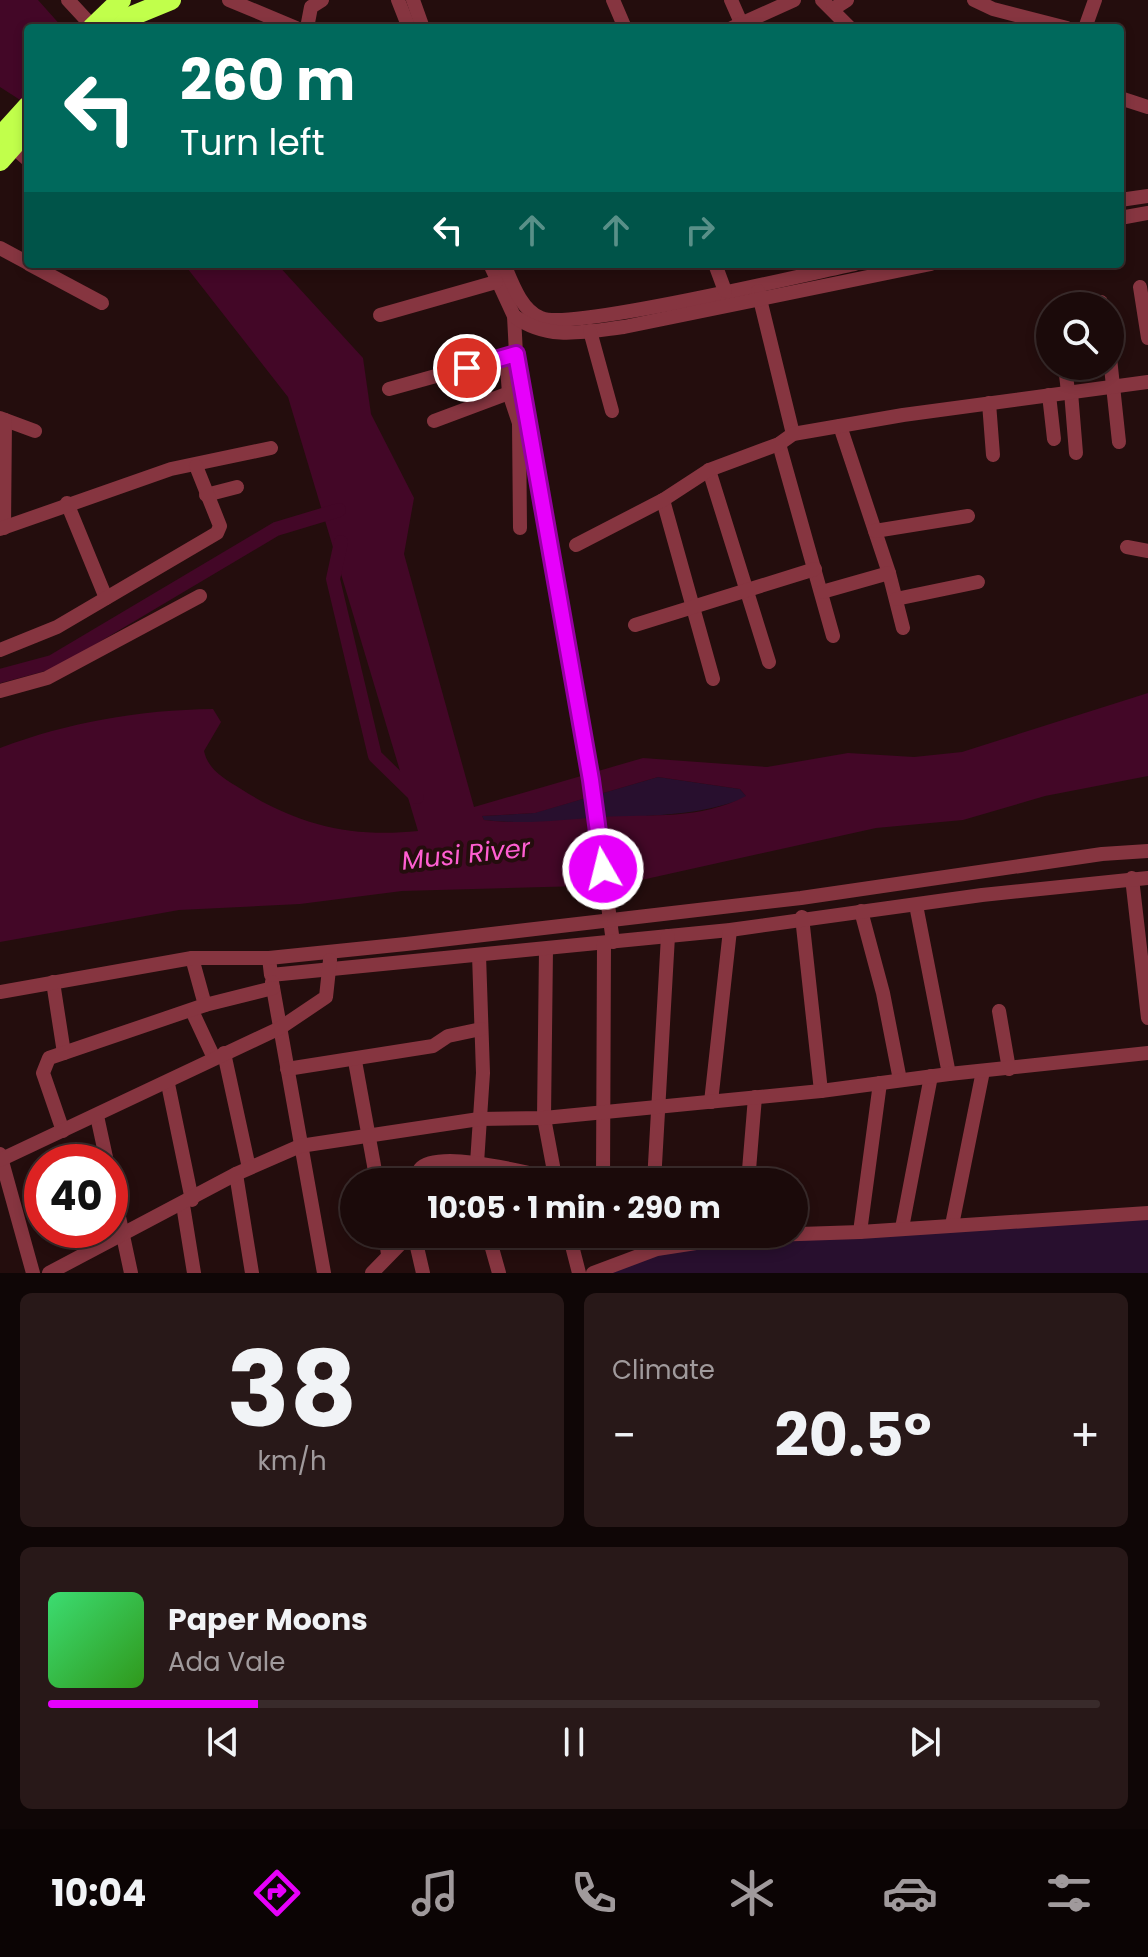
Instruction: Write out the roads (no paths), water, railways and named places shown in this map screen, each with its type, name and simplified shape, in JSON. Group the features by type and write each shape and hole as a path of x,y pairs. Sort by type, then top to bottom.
{"highway":[{"path":"98,24 123,11 165,3"},
{"path":"10,151 24,121"}],"street":[{"path":"68,0 89,24"},
{"path":"229,0 286,24"},
{"path":"308,24 311,7 322,0"},
{"path":"398,0 407,24"},
{"path":"413,0 422,24"},
{"path":"613,0 623,24"},
{"path":"731,0 737,24"},
{"path":"741,24 794,0"},
{"path":"827,4 847,0"},
{"path":"974,0 1054,24"},
{"path":"1086,24 1095,0"},
{"path":"827,4 846,24"},
{"path":"1124,99 1148,107"},
{"path":"1124,199 1148,196"},
{"path":"1124,217 1148,213"},
{"path":"0,248 24,261"},
{"path":"36,268 102,303"},
{"path":"491,268 514,316 540,332 590,331 758,292 841,268"},
{"path":"510,268 523,302 544,320 566,321 725,291 758,292 906,268"},
{"path":"716,268 725,291"},
{"path":"380,315 496,282"},
{"path":"1140,287 1148,338"},
{"path":"758,292 793,434"},
{"path":"520,528 519,423 509,393 514,316 523,302"},
{"path":"590,331 612,411"},
{"path":"389,389 511,355"},
{"path":"511,355 563,622 610,918 603,1168"},
{"path":"1068,380 1076,453"},
{"path":"1113,380 1119,442"},
{"path":"576,545 663,500 709,470 779,444 793,434 1148,382"},
{"path":"434,421 509,393"},
{"path":"1049,395 1054,439"},
{"path":"989,403 993,455"},
{"path":"35,431 2,419 2,528 171,469 271,448"},
{"path":"840,426 889,573 903,628"},
{"path":"779,444 833,636"},
{"path":"0,650 46,632 217,533 220,526 196,466"},
{"path":"709,470 769,662"},
{"path":"206,495 237,487"},
{"path":"663,500 713,679"},
{"path":"67,503 106,598"},
{"path":"875,531 968,516"},
{"path":"1127,547 1148,551"},
{"path":"635,625 815,569"},
{"path":"822,592 889,573"},
{"path":"896,599 978,582"},
{"path":"0,691 47,678 200,596"},
{"path":"0,992 192,958 269,958 329,952 801,898 1102,854 1148,851"},
{"path":"1132,878 1148,1018"},
{"path":"63,1131 43,1068 49,1058 272,981 331,969 730,930 802,917 1148,878"},
{"path":"916,905 949,1074"},
{"path":"861,911 883,993 900,1080"},
{"path":"802,917 821,1091"},
{"path":"711,1102 730,930"},
{"path":"655,1168 668,936"},
{"path":"546,949 544,1118 557,1168"},
{"path":"33,1273 1,1158 168,1084 280,1028 326,997 331,969 329,952"},
{"path":"478,1168 481,1029 479,955"},
{"path":"192,958 199,1008 219,1056 243,1171 252,1273"},
{"path":"269,958 324,1273"},
{"path":"53,982 64,1053"},
{"path":"999,1011 1009,1069"},
{"path":"287,1069 355,1061 433,1046 448,1036 481,1029"},
{"path":"128,1233 243,1171 300,1146 479,1119 544,1118 661,1107 1148,1053"},
{"path":"355,1061 375,1168"},
{"path":"952,1225 983,1071"},
{"path":"902,1228 931,1076"},
{"path":"860,1232 880,1083"},
{"path":"168,1084 188,1203 194,1273"},
{"path":"749,1168 755,1097"},
{"path":"97,1116 103,1144"},
{"path":"423,1168 425,1163 477,1163 500,1168"},
{"path":"808,1233 1148,1213"},
{"path":"49,1273 98,1248"},
{"path":"126,1248 131,1273"},
{"path":"387,1248 388,1254"},
{"path":"372,1273 395,1248"},
{"path":"416,1248 423,1273"},
{"path":"492,1248 499,1273"},
{"path":"573,1248 579,1273"},
{"path":"593,1273 663,1248"}],"water":[{"path":"0,0 38,0 59,24 24,24 24,102 0,87"},
{"name":"Musi River","path":"187,268 281,268 363,358 371,414 414,498 404,554 474,807 643,758 767,767 848,753 914,757 962,752 1148,693 1148,776 1045,796 963,820 876,828 619,885 402,891 300,904 179,910 0,942 0,748 78,724 158,712 213,709 221,722 204,751 206,758 218,773 241,789 283,812 326,826 370,832 418,831 288,397","holes":["658,777 740,789 746,796 711,809 675,814 529,822 484,820 482,816 535,813"]}],"waterway":[{"path":"0,676 52,662 276,529 339,510"},
{"path":"341,542 333,579 375,756 417,797"}]}
